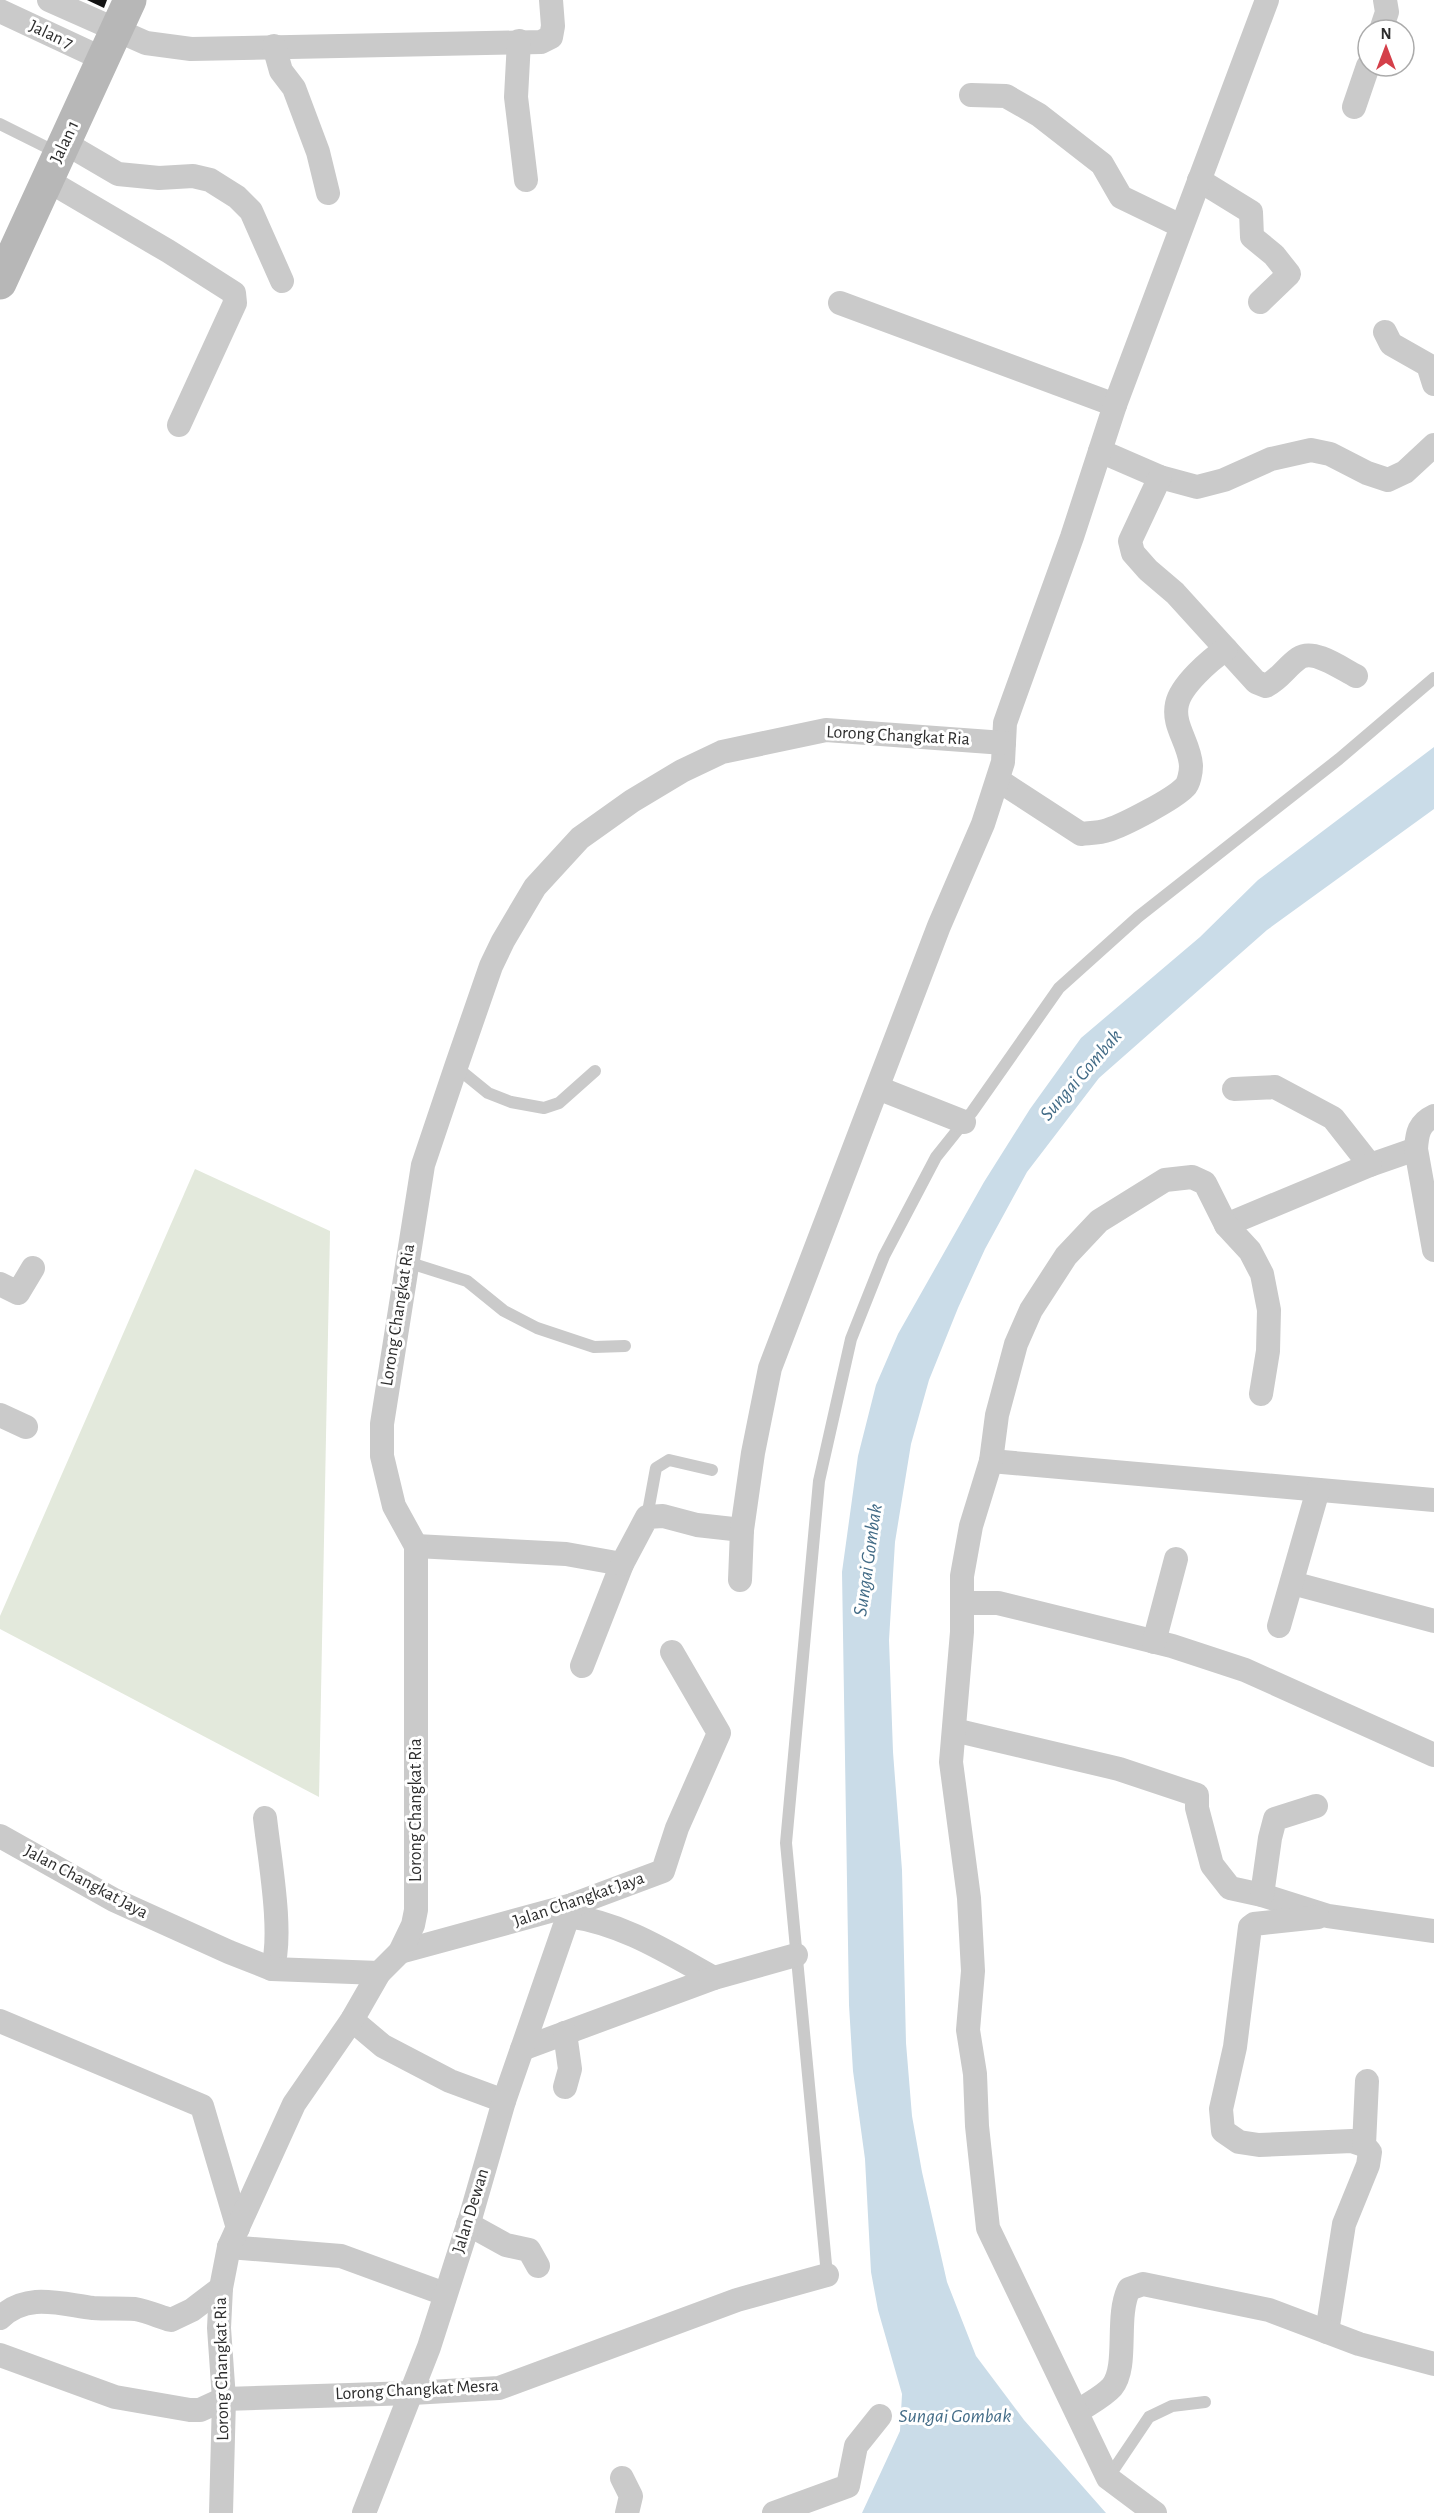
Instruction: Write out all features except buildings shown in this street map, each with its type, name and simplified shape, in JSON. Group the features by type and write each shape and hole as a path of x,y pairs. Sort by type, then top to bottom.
{"street":[{"name":"Jalan 7","path":"49,0 146,43 190,49 541,42 551,37 553,26 551,0"},
{"name":"Jalan 1","path":"0,283 130,0"},
{"path":"740,1580 742,1530 753,1453 770,1368 939,926 983,824 1003,762 1005,723 1072,537 1115,405 1180,226 1267,0"},
{"path":"1385,0 1388,12 1386,18"},
{"name":"Jalan 7","path":"0,11 103,59"},
{"path":"519,41 516,97 526,180"},
{"path":"274,46 281,71 294,88 318,152 328,193"},
{"path":"1354,107 1364,78"},
{"path":"971,95 1006,96 1039,115 1102,165 1121,197 1180,226"},
{"path":"57,159 118,174 159,178 193,176 210,180 237,197 251,211 282,281"},
{"path":"57,159 168,251 234,293 235,303 179,425"},
{"path":"1199,180 1251,212 1252,237 1274,255 1289,274 1260,302"},
{"path":"840,303 1115,405"},
{"path":"1385,332 1391,344 1428,365 1434,384"},
{"path":"1100,451 1160,477 1197,487 1224,480 1271,459 1311,450 1330,454 1367,473 1389,480 1405,472 1434,444"},
{"path":"1160,477 1130,541 1133,553 1174,593 1256,682 1266,686 1278,680 1299,658 1307,654 1356,676"},
{"path":"998,780 1081,834 1108,830 1175,796 1187,785 1191,768 1189,748 1176,723 1177,702 1190,682 1211,660 1226,649"},
{"name":"Lorong Changkat Ria","path":"221,2513 224,2399 219,2328 221,2288 234,2238 294,2104 352,2020 379,1973 400,1952 413,1925 416,1910 416,1546 394,1506 382,1456 382,1424 386,1387 423,1165 491,966 535,887 580,838 632,801 682,771 722,752 826,730 1004,743"},
{"path":"1234,1089 1275,1087 1333,1118 1370,1165"},
{"path":"878,1088 964,1122"},
{"path":"1434,1116 1425,1120 1417,1132 1416,1149 1429,1184 1434,1250"},
{"path":"1226,1225 1370,1165 1416,1149"},
{"path":"1155,2513 1108,2478 988,2228 977,2126 975,2074 968,2030 973,1971 969,1898 951,1761 962,1632 962,1576 971,1526 991,1461 997,1415 1016,1344 1031,1310 1066,1256 1099,1221 1165,1180 1192,1177 1205,1184 1226,1225 1250,1251 1262,1274 1269,1310 1268,1352 1261,1394"},
{"path":"0,1284 18,1293 33,1268"},
{"path":"0,1414 26,1427"},
{"path":"991,1461 1434,1500"},
{"path":"1280,1626 1318,1490"},
{"path":"582,1665 622,1564 647,1517 663,1516 697,1525 742,1530"},
{"path":"416,1546 566,1554 622,1564"},
{"path":"1154,1641 1176,1559"},
{"path":"1292,1583 1434,1621"},
{"path":"962,1603 998,1603 1154,1641 1245,1670 1434,1755"},
{"name":"Jalan Changkat Jaya","path":"400,1952 570,1911 663,1871 677,1828 719,1733 672,1652"},
{"path":"954,1730 1119,1769 1197,1795 1197,1808 1212,1865 1230,1888 1262,1895 1328,1916 1434,1931"},
{"path":"1262,1895 1275,1819 1317,1806"},
{"path":"265,1818 275,1912 277,1957 272,1969"},
{"name":"Jalan Changkat Jaya","path":"0,1836 114,1900 272,1969 379,1973"},
{"path":"570,1911 644,1939 714,1978"},
{"name":"Jalan Dewan","path":"364,2513 412,2393 468,2224 504,2101 570,1911"},
{"path":"1327,2332 1344,2224 1368,2165 1370,2152 1364,2145 1353,2141 1259,2145 1239,2142 1223,2131 1221,2109 1235,2047 1250,1927 1254,1924 1328,1916"},
{"path":"522,2049 714,1978 796,1954"},
{"path":"352,2020 383,2046 450,2081 504,2101"},
{"name":"Lorong Changkat Ria","path":"0,2021 202,2106 234,2238"},
{"path":"565,2033 570,2069 565,2087"},
{"path":"1364,2145 1367,2081"},
{"path":"468,2224 506,2245 529,2250 538,2266"},
{"path":"234,2238 341,2256 445,2294"},
{"name":"Lorong Changkat Mesra","path":"0,2355 115,2397 200,2410 224,2399 499,2388 736,2300 827,2275"},
{"path":"1077,2412 1112,2386 1119,2372 1123,2301 1129,2289 1143,2284 1269,2310 1359,2344 1434,2364"},
{"path":"0,2318 10,2308 33,2302 56,2301 93,2308 138,2310 171,2320 192,2310 221,2288"},
{"path":"774,2513 848,2486 856,2446 880,2416"},
{"path":"622,2478 631,2496 627,2513"}],"lane":[{"path":"0,124 57,159"},
{"path":"827,2275 786,1843 819,1481 850,1339 884,1256 936,1157 964,1122 1059,988 1138,917 1339,759 1434,678"},
{"path":"456,1067 488,1093 511,1102 544,1108 559,1103 595,1071"},
{"path":"407,1262 467,1281 504,1311 537,1328 594,1347 625,1346"},
{"path":"647,1517 656,1468 669,1460 712,1470"},
{"path":"1108,2478 1149,2417 1172,2406 1205,2402"}],"shaded area":[{"path":"195,1169 330,1231 319,1797 0,1629 0,1616"}],"water":[{"name":"Sungai Gombak","path":"1434,747 1434,809 1267,930 1099,1078 1027,1172 985,1249 929,1380 911,1444 895,1542 889,1640 893,1752 902,1870 906,2043 912,2116 947,2282 976,2356 1024,2420 1106,2513 862,2513 900,2431 902,2394 878,2310 871,2272 865,2159 853,2071 849,2005 842,1572 858,1456 876,1385 898,1334 984,1182 1030,1109 1081,1038 1200,937 1258,880"}]}
